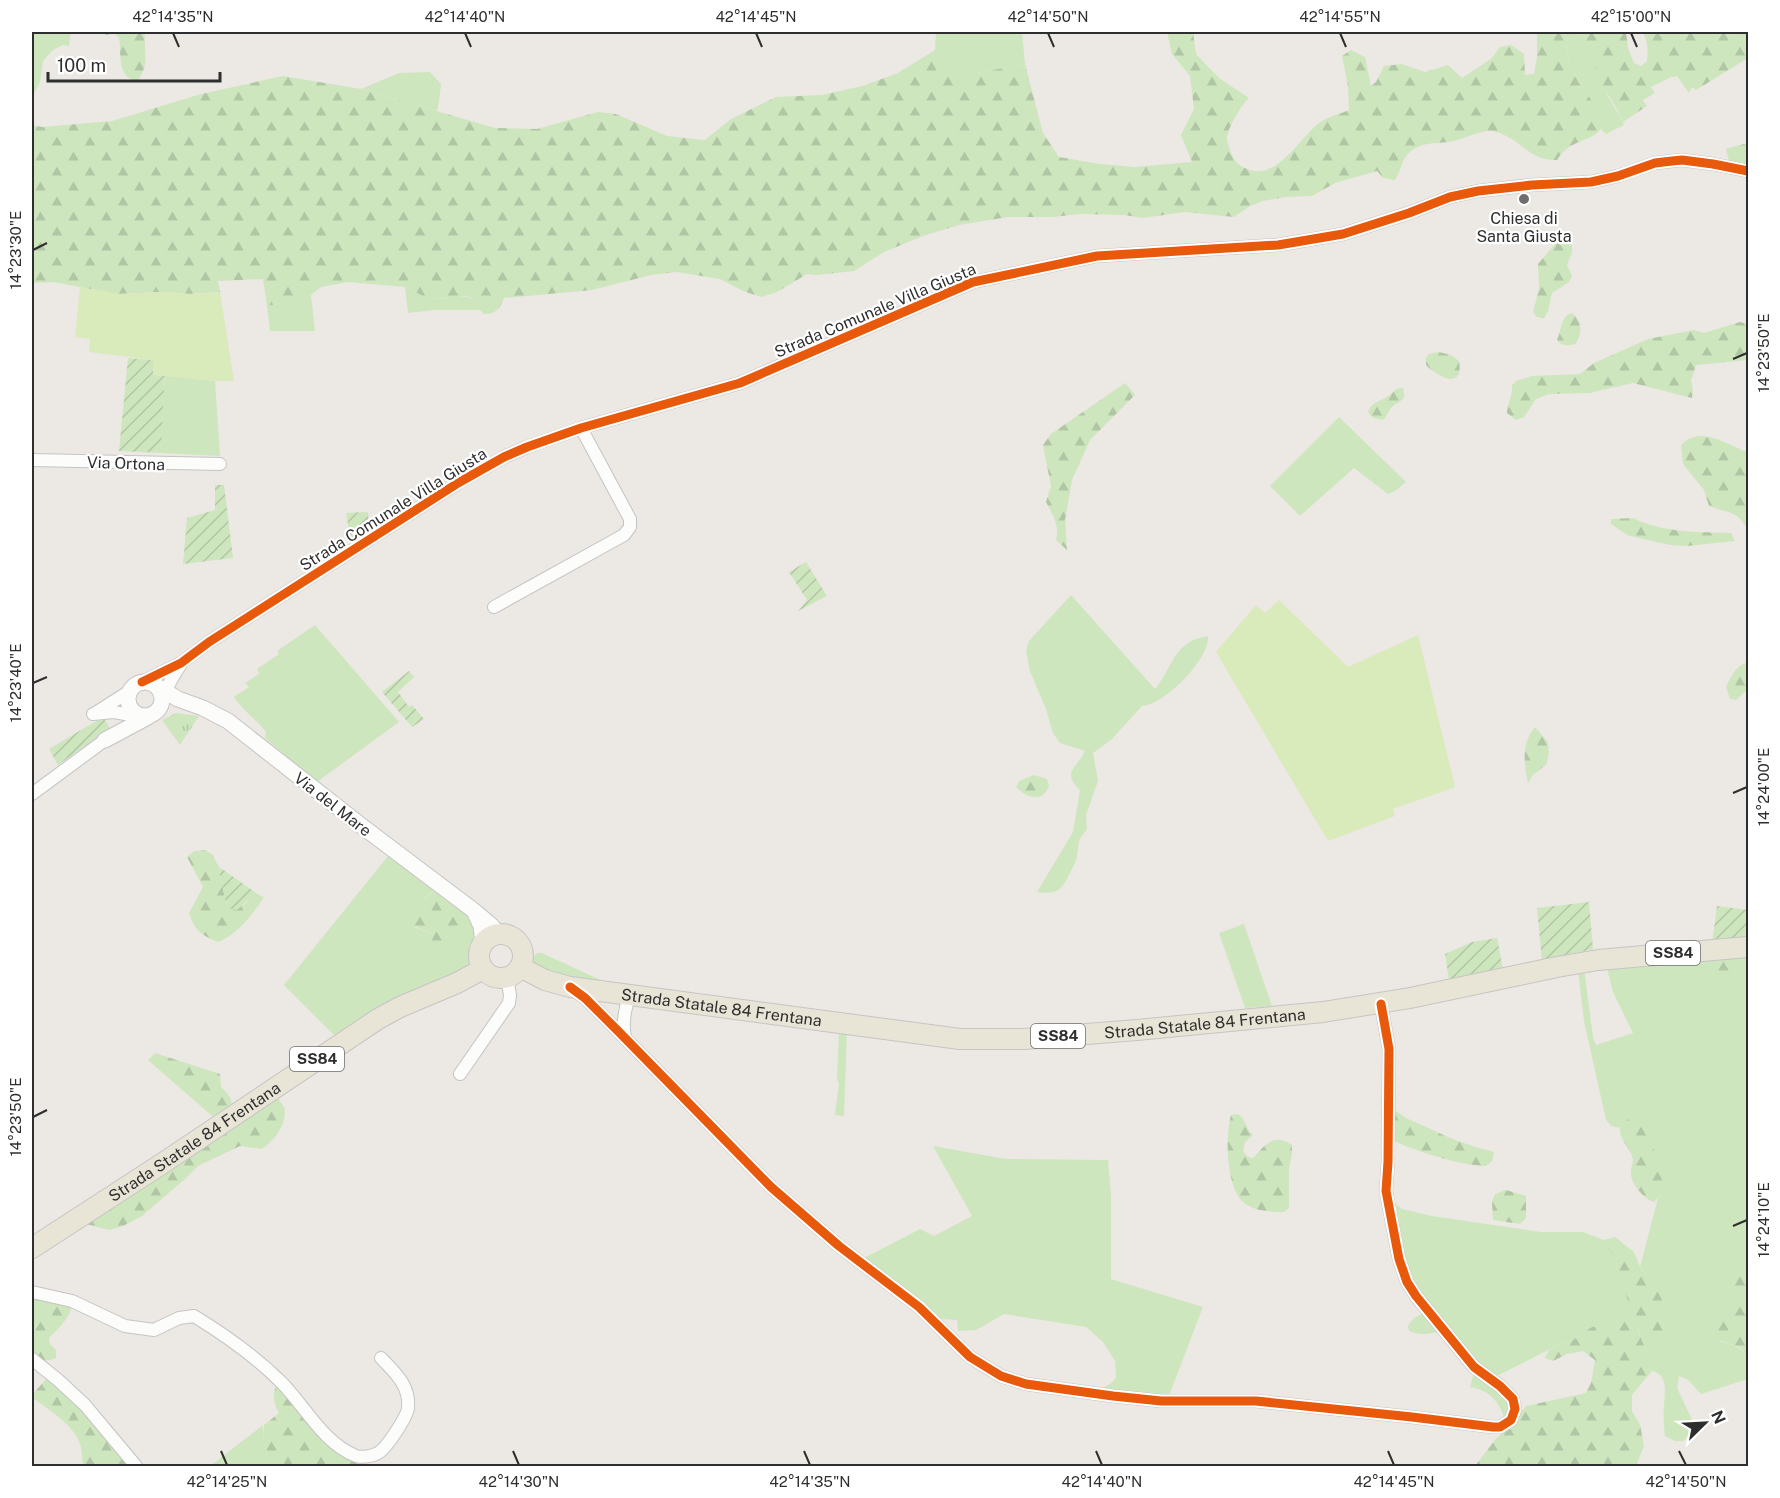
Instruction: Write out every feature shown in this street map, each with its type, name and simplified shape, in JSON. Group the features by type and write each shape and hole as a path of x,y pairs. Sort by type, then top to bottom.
{"main road":[{"path":"509,936 519,943 523,955 514,973 496,978 483,969 478,957 479,951 490,939 509,936"},
{"name":"Strada Statale 84 Frentana","path":"514,973 570,987 885,1030 960,1039 996,1040 1137,1030 1323,1012 1381,1004 1598,960 1749,947"},
{"name":"Strada Statale 84 Frentana","path":"32,1248 378,1019 400,1006 457,983 483,969"}],"street":[{"name":"Strada Comunale Villa Giusta","path":"181,663 209,642 458,483 512,453 580,428 740,383 973,282 1096,256 1278,245 1333,236 1409,213 1450,197 1478,191 1532,185 1591,182 1672,161 1713,164 1749,171"},
{"path":"494,608 624,535 630,527 630,519 580,428"},
{"name":"Via Ortona","path":"32,460 220,464"},
{"path":"130,691 129,707 137,715 153,701 181,663"},
{"path":"32,794 153,701 181,663"},
{"path":"153,701 114,712 93,714 133,687 153,701 190,705"},
{"name":"Via del Mare","path":"153,701 203,708 228,721 473,910 492,926 490,939"},
{"path":"460,1074 509,1003 514,973"},
{"path":"570,987 585,998 625,1037 771,1186 839,1246 919,1307 970,1357 1000,1376 1026,1384 1161,1401 1266,1402 1500,1427 1511,1420 1515,1409 1512,1399 1500,1386 1474,1367 1416,1296 1407,1282 1399,1259 1386,1191 1389,1049 1381,1004"},
{"path":"625,1037 624,1012 630,994"},
{"path":"32,1292 72,1301 126,1326 154,1330 179,1318 194,1316 246,1351 282,1383 336,1444 360,1462 377,1454 385,1447 407,1412 409,1397 404,1383 381,1358"},
{"path":"32,1359 85,1405 136,1467"}],"green space":[{"path":"32,32 71,32 69,46 63,45 53,50 43,61 40,82 32,98"},
{"path":"104,32 145,32 145,63 137,82 130,79 123,70 119,38 115,34 106,35"},
{"path":"936,32 1022,32 1025,64 977,73 954,73 935,50"},
{"path":"1167,32 1193,32 1196,54 1219,78 1249,98 1235,117 1227,138 1230,151 1237,163 1254,171 1264,171 1273,167 1290,154 1319,123 1349,110 1348,86 1342,56 1351,50 1365,57 1371,86 1376,82 1384,66 1402,64 1425,72 1448,65 1462,78 1491,59 1500,47 1511,45 1524,54 1525,75 1534,74 1537,58 1537,32 1564,32 1570,66 1593,103 1601,129 1591,137 1568,148 1557,160 1548,160 1534,155 1511,139 1493,131 1454,141 1425,144 1415,148 1407,155 1395,180 1383,178 1377,171 1335,183 1312,196 1263,201 1250,206 1234,217 1185,212 1143,218 1080,214 1053,217 1008,217 959,225 923,236 884,252 854,271 807,274 777,292 761,297 720,279 677,272 651,275 592,290 504,298 497,310 484,314 475,299 467,296 438,299 425,297 405,287 348,282 321,287 311,295 267,306 263,279 218,281 220,292 190,294 163,292 118,294 53,282 32,283 32,125 42,127 112,121 201,94 283,76 361,89 495,128 537,129 598,112 616,114 667,136 705,140 731,119 776,97 822,95 862,86 898,73 935,50 954,73 977,73 1025,64 1043,133 1059,157 1135,167 1192,162 1181,135 1194,109 1190,76 1172,54"},
{"path":"1564,32 1584,32 1583,35 1598,73 1624,125 1606,134 1601,129 1593,103 1570,66"},
{"path":"1584,32 1626,32 1628,48 1634,63 1641,66 1647,61 1646,42 1642,32 1748,32 1748,58 1696,90 1692,87 1689,93 1677,76 1651,87 1655,93 1643,100 1647,106 1623,122 1602,85 1584,41"},
{"path":"430,72 441,84 437,111 361,89 399,73"},
{"path":"1748,143 1748,172 1732,173 1726,149"},
{"path":"1562,240 1572,245 1567,265 1572,276 1569,282 1552,293 1544,318 1537,317 1533,312 1539,289 1538,264 1556,243"},
{"path":"80,287 118,294 220,292 234,381 153,375 154,360 89,352 90,339 75,337"},
{"path":"405,287 433,298 475,299 480,310 434,310 408,313"},
{"path":"311,295 315,331 270,331 267,306"},
{"path":"1572,313 1578,320 1580,332 1575,344 1567,345 1557,340 1563,320"},
{"path":"1740,322 1748,324 1748,360 1696,365 1691,381 1692,398 1633,383 1589,393 1549,394 1536,399 1524,417 1516,420 1507,413 1512,386 1516,381 1532,376 1580,374 1594,363 1648,339 1694,330 1704,333"},
{"path":"1439,352 1451,355 1459,361 1458,376 1449,379 1443,377 1426,365 1426,358 1429,354"},
{"path":"128,358 154,360 153,375 165,376 161,453 119,451"},
{"path":"165,376 215,381 220,456 161,453"},
{"path":"1125,383 1135,395 1090,440 1072,480 1065,520 1067,550 1056,540 1056,525 1046,502 1051,486 1043,445 1051,434"},
{"path":"1399,388 1403,388 1402,401 1391,408 1383,420 1369,414 1369,409 1373,404"},
{"path":"1339,417 1406,482 1388,494 1354,468 1300,516 1270,486"},
{"path":"1698,436 1718,439 1748,452 1748,530 1736,515 1709,506 1704,490 1683,464 1681,445 1688,439"},
{"path":"215,485 224,485 233,558 183,564 187,518 215,510"},
{"path":"368,512 369,531 351,542 346,513"},
{"path":"1633,518 1669,529 1731,533 1735,541 1687,546 1670,545 1627,535 1611,524 1611,519"},
{"path":"806,562 827,596 798,611 807,600 789,572"},
{"path":"1071,595 1155,689 1181,649 1196,639 1208,636 1207,646 1202,656 1184,679 1162,698 1142,706 1111,740 1093,753 1098,781 1086,815 1087,830 1079,841 1076,862 1064,884 1058,890 1044,893 1037,892 1073,832 1080,790 1074,784 1071,774 1085,751 1060,743 1053,733 1030,671 1026,651 1029,641"},
{"path":"1279,600 1348,667 1418,635 1455,787 1393,809 1395,816 1328,841 1216,652 1256,605 1265,613"},
{"path":"315,625 399,722 317,782 265,738 266,732 234,697 249,687 245,683 259,674 257,669 279,654 277,651"},
{"path":"1748,663 1748,689 1736,700 1730,699 1726,687 1736,669"},
{"path":"409,671 414,677 398,692 409,707 412,705 424,719 412,727 382,692"},
{"path":"176,713 199,716 180,745 162,720"},
{"path":"103,717 110,728 58,765 49,749"},
{"path":"1535,727 1548,742 1549,754 1546,765 1533,775 1528,783 1526,747 1527,740"},
{"path":"1034,775 1047,779 1049,786 1039,797 1029,796 1016,787 1019,781"},
{"path":"205,850 213,855 218,866 227,908 244,905 250,898 257,895 264,897 238,929 218,942 199,932 189,913 203,887 187,857 194,851"},
{"path":"388,856 435,889 425,898 414,927 433,934 432,940 447,945 457,943 465,929 464,923 467,915 474,927 475,935 472,957 459,972 422,986 395,1000 336,1037 284,985"},
{"path":"218,866 259,895 250,898 237,910 227,908"},
{"path":"435,889 467,915 464,934 459,941 430,951 424,948 426,943 432,940 433,934 411,925 419,905"},
{"path":"1589,902 1593,949 1542,961 1537,908"},
{"path":"1717,906 1748,910 1748,941 1712,943"},
{"path":"1244,924 1272,1006 1245,1008 1219,933"},
{"path":"1497,938 1503,969 1449,980 1445,954 1472,942"},
{"path":"537,953 542,953 609,984 547,978 531,969 531,959"},
{"path":"1748,953 1746,965 1722,975 1715,976 1704,969 1705,955"},
{"path":"1705,955 1734,970 1745,966 1748,961 1748,1260 1739,1271 1734,1284 1730,1311 1715,1324 1705,1327 1721,1342 1734,1345 1746,1353 1748,1379 1701,1394 1687,1379 1679,1376 1677,1388 1694,1424 1691,1433 1683,1441 1675,1441 1665,1436 1663,1380 1661,1376 1652,1371 1637,1327 1665,1306 1658,1291 1640,1267 1661,1186 1653,1146 1661,1136 1624,1122 1621,1128 1611,1126 1606,1120 1584,1021 1578,970 1584,969 1596,1045 1633,1033 1613,992 1606,965 1655,960 1656,967 1676,958"},
{"path":"839,1030 847,1032 844,1116 835,1115 839,1083 837,1080"},
{"path":"155,1053 220,1074 221,1087 228,1094 232,1107 212,1116 148,1060"},
{"path":"271,1097 279,1099 284,1107 284,1120 275,1137 262,1149 240,1146 198,1166 142,1216 123,1226 109,1230 82,1223"},
{"path":"1391,1110 1471,1146 1494,1152 1492,1161 1486,1166 1463,1163 1425,1153 1391,1140"},
{"path":"1238,1114 1253,1135 1245,1142 1243,1151 1248,1157 1253,1158 1266,1145 1275,1140 1292,1145 1289,1168 1289,1208 1284,1212 1257,1209 1243,1202 1237,1195 1228,1160 1228,1135 1231,1115"},
{"path":"1629,1119 1647,1121 1662,1132 1653,1146 1660,1167 1662,1183 1659,1196 1654,1202 1646,1198 1633,1182 1632,1155 1620,1134 1623,1124"},
{"path":"933,1146 1006,1159 1108,1160 1111,1196 1111,1279 1203,1307 1168,1398 1097,1391 1116,1378 1115,1361 1103,1342 1086,1327 1004,1314 976,1330 958,1331 957,1320 941,1319 864,1258 920,1229 934,1236 972,1216"},
{"path":"1506,1190 1526,1196 1526,1218 1520,1224 1493,1220 1492,1201 1495,1194"},
{"path":"1391,1200 1402,1209 1432,1216 1541,1232 1583,1232 1604,1240 1615,1259 1637,1327 1590,1328 1573,1340 1562,1343 1493,1378 1474,1362 1416,1291 1407,1273"},
{"path":"1615,1237 1634,1252 1640,1267 1658,1291 1665,1306 1664,1330 1657,1333 1637,1328 1652,1371 1632,1395 1632,1411 1640,1425 1644,1446 1636,1466 1475,1466 1526,1406 1586,1393 1591,1383 1595,1360 1583,1351 1567,1354 1553,1361 1545,1358 1549,1350 1573,1340 1590,1328 1610,1321 1623,1319 1636,1327 1615,1259 1604,1240"},
{"path":"1748,1260 1748,1362 1741,1349 1713,1338 1704,1327 1715,1324 1729,1311 1734,1283 1739,1271"},
{"path":"32,1294 72,1306 66,1319 49,1338 50,1344 56,1350 56,1358 52,1360 42,1360 32,1352"},
{"path":"1428,1312 1443,1330 1426,1334 1409,1331 1408,1326 1412,1320"},
{"path":"1476,1371 1505,1394 1511,1411 1505,1419 1492,1397 1470,1387"},
{"path":"47,1378 75,1397 134,1466 83,1466 81,1447 68,1425 32,1397"},
{"path":"277,1384 359,1466 280,1466 267,1456 263,1439 264,1425 279,1413 274,1399"},
{"path":"263,1425 267,1456 280,1466 210,1466"}],"cycle path":[{"path":"142,682 181,663 209,642 458,483 504,457 581,428 740,383 973,282 1097,256 1278,245 1343,234 1450,197 1478,191 1532,185 1591,182 1618,176 1655,163 1682,160 1748,171"},
{"path":"570,987 585,998 771,1187 839,1246 919,1307 970,1357 1001,1376 1026,1384 1161,1401 1256,1401 1500,1427 1511,1420 1515,1409 1513,1399 1500,1386 1474,1367 1416,1296 1407,1282 1399,1259 1386,1191 1389,1049 1381,1004"}],"place":[{"name":"Chiesa di Santa Giusta","path":"1524,199"}]}
